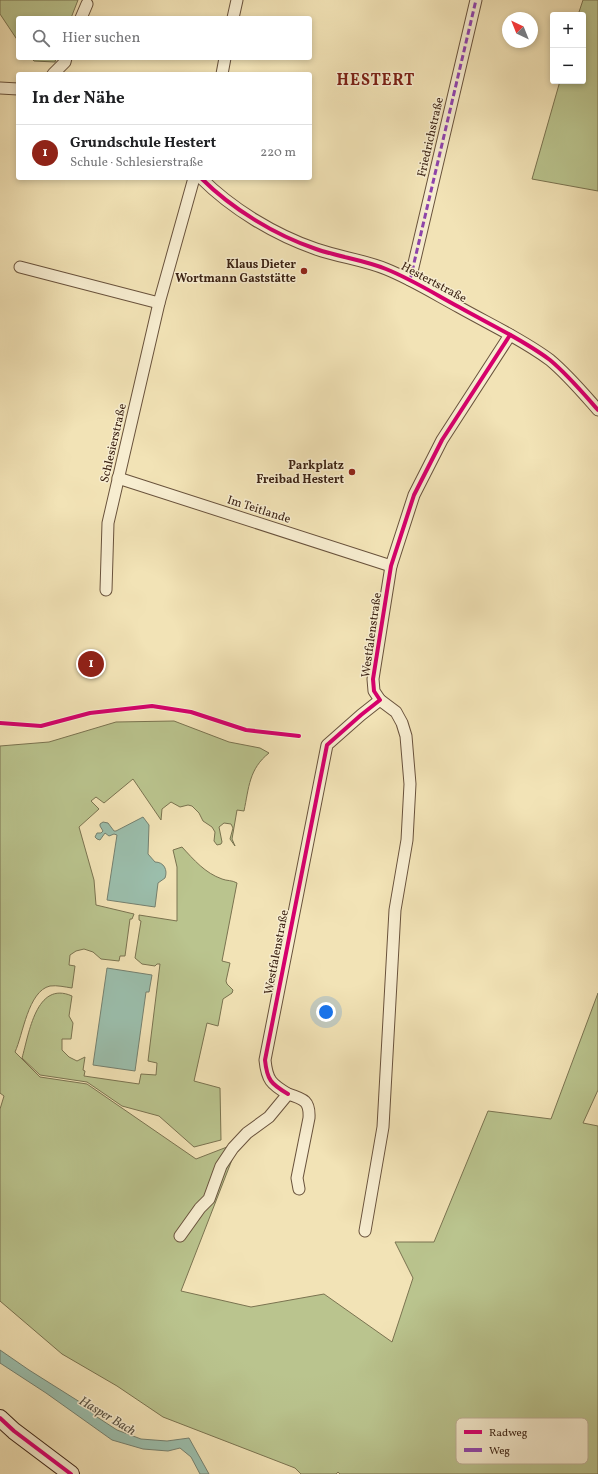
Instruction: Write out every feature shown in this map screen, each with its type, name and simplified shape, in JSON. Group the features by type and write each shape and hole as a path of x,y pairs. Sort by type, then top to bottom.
{"main road":[{"path":"0,1418 14,1431 71,1474"}],"street":[{"path":"233,16 237,0"},
{"name":"Friedrichstraße","path":"410,280 476,0"},
{"path":"82,16 87,4"},
{"path":"54,72 66,60"},
{"path":"222,72 225,60"},
{"path":"0,88 16,89"},
{"name":"Schlesierstraße","path":"106,590 108,523 159,303 193,180"},
{"name":"Hestertstraße","path":"203,180 211,188 256,221 317,249 361,260 386,269 410,280 510,335 550,361 569,378 598,410"},
{"path":"20,267 159,303"},
{"name":"Westfalenstraße","path":"299,1189 297,1178 310,1109 307,1103 302,1099 288,1094 274,1085 268,1077 265,1060 328,745 380,700 374,691 373,679 391,566 414,495 442,440 510,335"},
{"name":"Im Teitlande","path":"118,478 391,566"},
{"path":"365,1231 383,1127 395,910 407,840 410,784 406,736 402,723 396,712 380,700"},
{"path":"180,1236 200,1208 209,1199 221,1166 233,1148 247,1133 269,1117 288,1094"}],"green space":[{"path":"0,0 78,0 72,16 16,16 16,38 0,14"},
{"path":"583,0 598,0 598,191 532,179 559,84 586,84 586,12 579,12"},
{"path":"33,60 56,60 55,62"},
{"path":"174,721 229,742 260,748 269,753 257,765 249,786 244,811 237,810 232,839 235,846 230,839 233,828 231,824 224,823 219,827 222,842 221,844 217,845 214,841 215,832 212,827 203,821 199,813 192,806 188,805 180,807 171,802 162,809 161,820 133,779 104,803 96,797 91,801 99,809 79,827 94,880 96,905 134,914 132,919 130,919 125,956 120,956 119,961 101,959 93,952 84,949 76,951 70,955 69,965 75,966 72,988 50,986 36,996 27,1014 15,1052 40,1077 87,1084 196,1159 227,1147 235,1152 181,1291 251,1307 324,1294 392,1342 413,1278 395,1242 434,1242 488,1111 551,1119 598,993 598,1090 583,1123 598,1126 598,1474 340,1474 338,1472 336,1474 301,1474 295,1468 163,1417 117,1386 62,1354 0,1301 0,1109 4,1096 0,1093 0,746 49,742 116,722"},
{"path":"182,847 200,866 210,873 222,879 237,883 222,961 230,963 226,981 233,990 232,993 223,999 218,1026 207,1023 194,1081 220,1088 221,1140 194,1147 159,1116 122,1106 87,1082 40,1075 22,1058 31,1024 36,1012 42,1002 50,996 60,993 72,996 69,1016 73,1023 71,1039 62,1039 62,1050 69,1057 77,1061 85,1057 83,1070 85,1071 84,1076 139,1084 141,1074 156,1075 157,1063 148,1061 160,964 155,966 142,964 135,958 141,921 139,920 139,915 177,921 177,867 173,850"}],"shaded area":[{"path":"143,817 149,825 148,854 155,862 161,863 166,869 165,878 158,883 155,907 107,900 117,835 114,834 109,836 105,833 100,840 95,837 97,833 101,833 103,831 100,824 103,822 108,823 114,831 116,831"},
{"path":"107,968 152,975 149,992 146,992 135,1071 93,1065"},
{"path":"0,1350 83,1404 97,1417 117,1430 141,1439 167,1441 189,1438 209,1474 200,1474 191,1457 180,1448 168,1451 143,1449 112,1440 46,1393 0,1363"}],"marked path":[{"path":"410,280 476,0"}],"cycle path":[{"path":"203,180 226,200 270,229 316,249 369,263 395,273 517,338 557,366 598,410"},
{"path":"288,1094 271,1081 267,1072 265,1060 327,745 380,700 374,691 373,679 391,566 414,495 442,440 510,335"},
{"path":"0,723 41,726 90,713 152,706 191,712 246,730 299,736"},
{"path":"0,1418 14,1431 71,1474"}],"place":[{"name":"Klaus Dieter Wortmann Gaststätte","path":"304,271"},
{"name":"Parkplatz Freibad Hestert","path":"352,472"},
{"name":"Grundschule Hestert","path":"91,664"}],"district":[{"name":"HESTERT","path":"376,79"}],"water label":[{"name":"Hasper Bach","path":"108,1415"}]}
